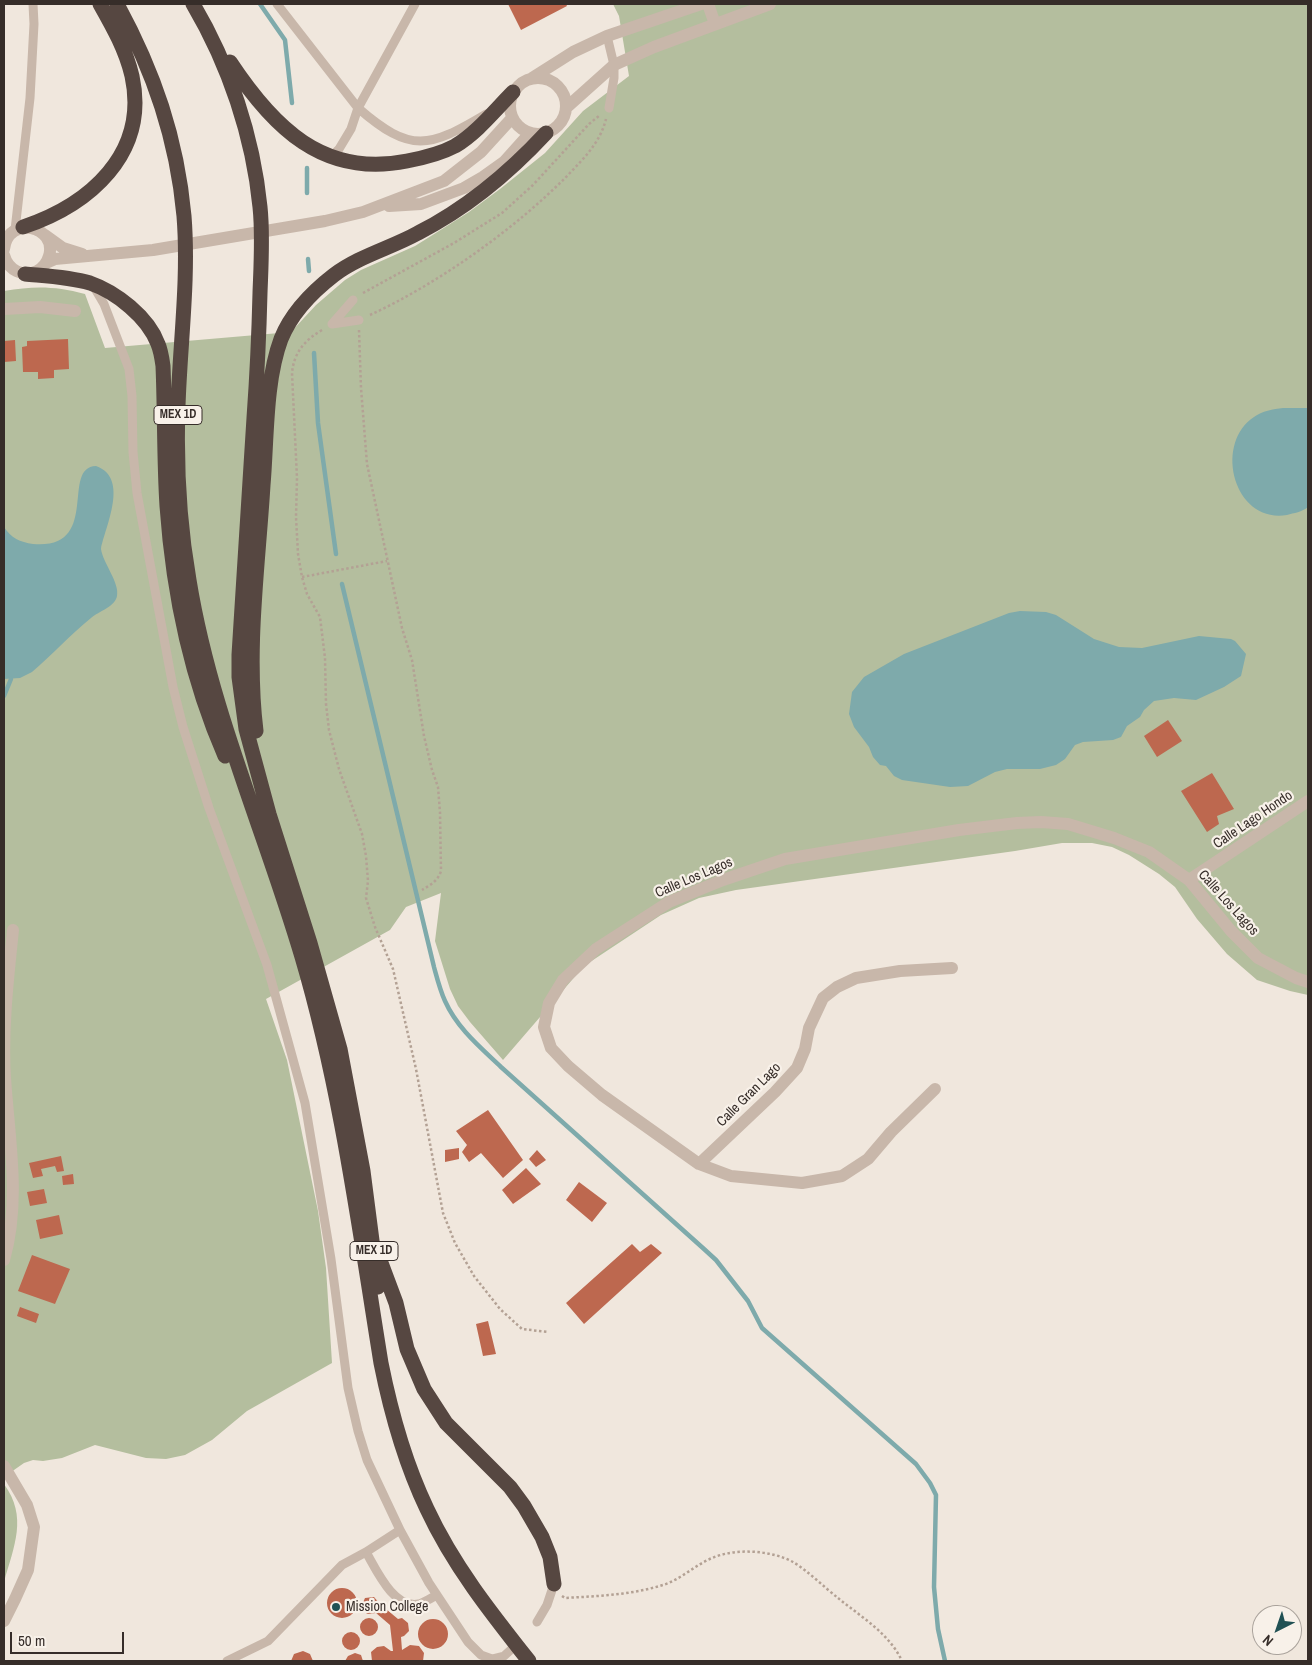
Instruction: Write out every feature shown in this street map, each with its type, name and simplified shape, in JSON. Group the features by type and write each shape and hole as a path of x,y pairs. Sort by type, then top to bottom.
{"highway":[{"path":"19,229 60,213 93,190 112,169 127,140 134,110 133,78 126,54 100,4"},
{"name":"MEX 1D","path":"117,4 139,44 155,83 174,147 179,175 184,219 185,253 177,443 182,536 197,623 208,672 302,957 327,1052 350,1174 381,1363 402,1444 426,1508 440,1535 473,1588 529,1661"},
{"name":"MEX 1D","path":"193,4 205,24 230,80 254,168 260,206 261,256 258,352 238,677 246,729 269,814 310,943 340,1050 363,1171 388,1361 401,1414 420,1472 434,1504 464,1560 497,1607 539,1661"},
{"path":"205,24 253,96 266,111 298,139 332,157 364,164 393,164 426,157 454,147 467,138 513,92"},
{"path":"269,814 253,710 252,657 270,386 274,364 284,334 302,306 334,275 362,259 416,234 462,208 502,177 546,134"},
{"path":"21,273 69,278 90,284 109,293 131,308 145,323 158,345 163,366 168,523 186,632 209,714 229,764 258,827"},
{"path":"374,1244 396,1303 402,1334 417,1375 430,1400 446,1423 510,1487 524,1506 542,1537 550,1557 553,1568 553,1587"}],"street":[{"path":"532,78 549,80 562,91 565,99 566,108 560,124 546,134 530,133 519,128 512,118 510,100 513,92 521,83 573,52 607,36 701,4"},
{"path":"708,4 715,24"},
{"path":"566,108 614,65 654,47 770,4"},
{"path":"46,263 55,259 153,250 325,221 379,206 444,181 481,152 512,118"},
{"path":"379,206 421,204 464,188 504,162 530,133"},
{"path":"4,249 4,243 8,236 19,229 32,228 40,231 63,248 92,255"},
{"path":"4,275 33,273 41,269 46,263 50,255 50,246 40,231"},
{"path":"4,255 10,266 21,273"},
{"path":"4,308 40,307 75,310"},
{"name":"Calle Lago Hondo","path":"1189,880 1308,801"},
{"name":"Calle Los Lagos","path":"935,1089 891,1132 868,1158 842,1176 802,1184 730,1176 699,1164 602,1095 568,1066 551,1048 544,1027 549,1003 563,980 596,949 669,902 723,880 786,860 959,830 1017,823 1068,824 1149,852 1189,880 1231,931 1258,958 1296,978 1308,982"},
{"path":"4,1260 8,1246 12,1202 11,1136 5,1068 8,982 13,930"},
{"name":"Calle Gran Lago","path":"699,1164 797,1068 805,1049 809,1028 823,998 837,987 856,978 892,972 952,968"},
{"path":"4,1466 27,1505 34,1527 28,1570 4,1621"}],"lane":[{"path":"19,229 30,98 34,24 33,4"},
{"path":"277,4 358,108 392,134 419,141 434,140 450,134 499,106"},
{"path":"332,157 351,130 358,108 415,4"},
{"path":"607,36 614,65 614,78 609,108"},
{"path":"90,284 104,304 129,368 132,396 133,452 138,493 173,687 192,760 267,965 304,1103 322,1200 352,1411 367,1460 400,1530 437,1595 468,1642 481,1655 490,1659 500,1658 516,1646"},
{"path":"332,324 353,300"},
{"path":"332,324 359,320"},
{"path":"227,1661 268,1641 282,1629 338,1568 400,1530"},
{"path":"366,1552 392,1594 400,1600 410,1604 419,1604 437,1595"},
{"path":"537,1622 546,1609 553,1587"}],"path":[{"path":"353,300 502,213 558,160 589,124 609,108"},
{"path":"422,890 439,877 441,871 438,787 424,736 412,660 402,628 367,464 361,388 359,320 419,290 523,218 590,151 601,134 609,108"},
{"path":"332,324 308,337 293,361 292,373 297,478 296,517 298,554 307,594 320,617 325,658 326,704 329,730 339,769 362,834 368,881 366,898 375,927 393,969 417,1078 443,1213 455,1243 474,1276 500,1309 522,1329 548,1332"},
{"path":"302,577 387,561"},
{"path":"553,1587 565,1598 632,1593 665,1585 713,1557 742,1551 767,1553 793,1562 881,1632 902,1661"}],"green space":[{"path":"613,4 1308,4 1308,995 1257,980 1227,954 1197,919 1175,887 1159,874 1129,855 1112,847 1092,843 1062,843 736,890 699,898 661,915 584,966 503,1060 458,1006 450,989 435,941 441,893 406,907 390,930 266,999 287,1060 318,1211 326,1268 332,1363 247,1411 212,1440 185,1455 166,1459 146,1458 95,1445 62,1458 43,1461 33,1460 24,1463 4,1477 4,291 44,288 64,289 85,294 105,348 291,332 316,305 345,280 361,270 415,246 469,212 500,189 545,153 583,111 629,76 619,16"},
{"path":"4,1484 16,1508 17,1532 4,1582"}],"water":[{"path":"1283,408 1308,408 1308,507 1287,515 1269,514 1254,507 1242,495 1235,479 1232,462 1234,445 1241,429 1260,413"},
{"path":"96,466 106,472 112,481 114,492 113,504 101,549 116,585 116,600 110,606 94,615 32,672 20,678 4,679 4,527 16,539 33,544 54,542 67,534 74,522 81,479 86,470"},
{"path":"1020,611 1046,612 1056,615 1094,639 1119,647 1142,648 1199,636 1231,639 1246,654 1241,676 1224,687 1196,700 1174,698 1154,701 1144,710 1140,717 1127,726 1121,737 1113,740 1083,742 1075,745 1065,759 1056,765 1040,769 1007,769 995,772 968,786 950,787 902,780 894,776 886,766 880,765 854,727 849,714 852,692 864,677 904,654 1009,613"}],"building":[{"path":"508,4 566,4 567,6 521,30"},
{"path":"68,339 69,369 54,370 54,378 38,379 38,372 23,372 22,347 27,346 27,341"},
{"path":"15,340 16,361 4,362 4,341"},
{"path":"1168,720 1182,741 1157,757 1144,736"},
{"path":"1212,773 1234,809 1217,816 1219,824 1207,832 1181,791"},
{"path":"488,1110 523,1160 503,1178 481,1153 469,1162 462,1152 467,1145 456,1131"},
{"path":"459,1148 459,1159 445,1162 445,1150"},
{"path":"537,1150 546,1160 536,1167 529,1159"},
{"path":"61,1156 64,1171 57,1172 55,1166 41,1169 43,1176 33,1178 29,1163"},
{"path":"526,1168 541,1184 513,1204 502,1190"},
{"path":"73,1174 74,1184 63,1185 62,1176"},
{"path":"579,1182 607,1203 592,1222 566,1200"},
{"path":"44,1189 47,1203 30,1206 27,1192"},
{"path":"59,1215 63,1234 40,1239 36,1220"},
{"path":"632,1244 640,1252 651,1244 662,1253 584,1324 566,1303"},
{"path":"32,1255 70,1269 55,1304 18,1291"},
{"path":"20,1307 39,1314 36,1323 17,1316"},
{"path":"488,1321 496,1354 483,1356 476,1324"},
{"path":"342,1588 353,1592 357,1603 353,1614 342,1618 331,1614 327,1603 331,1592"},
{"path":"374,1597 398,1619 402,1618 408,1623 409,1631 401,1637 402,1650 410,1645 419,1646 424,1653 423,1661 372,1661 371,1652 377,1647 384,1646 393,1651 390,1625 376,1613 367,1614 361,1607 365,1598"},
{"path":"369,1618 375,1621 378,1627 375,1633 369,1636 363,1633 360,1627 363,1621"},
{"path":"433,1619 444,1623 448,1634 444,1645 433,1649 422,1645 418,1634 422,1623"},
{"path":"351,1632 357,1635 360,1641 357,1647 351,1650 345,1647 342,1641 345,1635"},
{"path":"303,1651 310,1654 313,1661 291,1661 294,1654"},
{"path":"355,1653 361,1655 363,1661 345,1661 348,1656"}],"waterway":[{"path":"260,4 285,40 292,103"},
{"path":"307,168 307,193"},
{"path":"308,259 309,271"},
{"path":"314,353 318,423 336,554"},
{"path":"342,584 434,967 450,1011 470,1037 501,1067 716,1260 748,1301 762,1328 916,1464 936,1495 934,1587 938,1629 945,1661"},
{"path":"4,696 11,679"}],"place":[{"name":"Mission College","path":"336,1607"}]}
